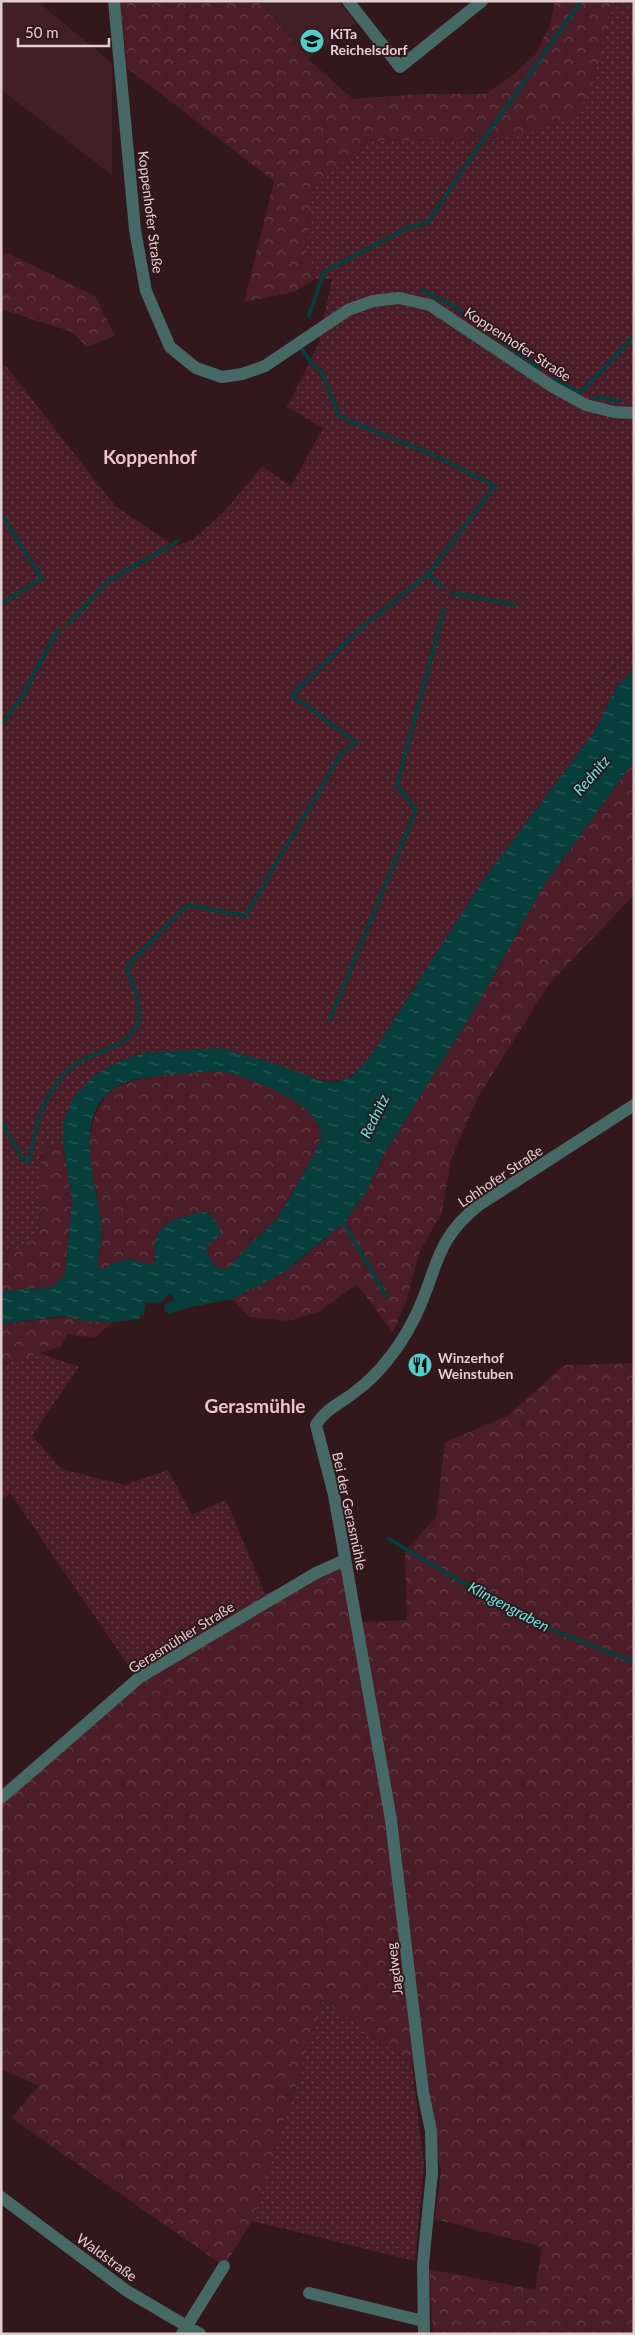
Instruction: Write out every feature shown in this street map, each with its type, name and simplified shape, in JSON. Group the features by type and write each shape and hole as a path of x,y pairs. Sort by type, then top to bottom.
{"street":[{"name":"Koppenhofer Straße","path":"114,1 135,230 146,291 170,347 196,368 222,377 258,369 348,310 373,301 399,298 430,305 553,387 586,405 614,412 634,412"},
{"path":"348,1 400,67 482,1"},
{"name":"Lohhofer Straße","path":"322,1414 356,1392 387,1362 415,1317 437,1256 446,1238 460,1222 478,1206 634,1104"},
{"name":"Bei der Gerasmühle","path":"322,1414 316,1425 334,1495 356,1616"},
{"name":"Gerasmühler Straße","path":"1,1798 140,1677 316,1573 345,1560"},
{"name":"Jagdweg","path":"356,1616 394,1836 423,2092 431,2131 432,2173 423,2264 424,2334"},
{"name":"Waldstraße","path":"1,2196 108,2278 184,2330 200,2334"},
{"path":"184,2330 224,2266"},
{"path":"310,2293 423,2320"}],"shaded area":[{"path":"1,1 37,1 112,63 112,175 1,90"},
{"name":"KiTa Reichelsdorf","path":"259,1 339,1 356,23 308,59"}],"green space":[{"path":"120,1 259,1 308,59 353,99 420,94 486,94 515,73 535,55 550,25 555,1 611,1 593,87 574,117 512,137 369,141 313,187 306,252 315,268 315,279 294,292 244,302 274,181 127,68"},
{"path":"611,1 634,1 634,646 579,702 634,647 634,669 617,686 594,732 483,880 372,1054 358,1070 345,1079 329,1081 308,1076 143,1053 118,1062 94,1075 63,1123 63,1144 43,1148 39,1236 1,1258 1,365 7,367 115,506 175,546 194,539 224,512 262,466 291,486 323,428 287,407 318,345 332,279 315,279 314,268 306,252 313,187 369,141 512,137 593,87"},
{"path":"8,253 95,296 115,336 87,347 72,332 1,309 1,255"},
{"path":"634,761 634,895 549,984 477,1099 451,1159 442,1213 420,1251 406,1301 393,1333 357,1284 319,1312 288,1321 250,1317 232,1299 283,1273 344,1223 366,1192 384,1154 474,1010 544,885"},
{"path":"221,1071 248,1079 281,1093 309,1112 318,1124 321,1136 319,1142 309,1164 286,1204 274,1222 225,1270 220,1269 214,1264 206,1246 155,1242 154,1265 127,1259 97,1270 101,1227 89,1148 90,1134 102,1102 112,1089 143,1078 169,1074"},
{"path":"63,1144 72,1201 65,1274 53,1287 1,1291 1,1258 39,1236 43,1148"},
{"path":"65,1317 84,1321 113,1322 95,1338 67,1334 61,1347 1,1364 1,1324"},
{"path":"39,1353 79,1367 32,1436 62,1469 125,1485 168,1470 192,1515 226,1500 265,1594 134,1674 10,1493 1,1502 1,1364"},
{"path":"634,1363 634,2334 433,2334 429,2269 535,2290 542,2247 435,2219 441,2169 412,2064 323,2000 252,2221 224,2266 11,2118 39,2086 1,2069 1,1799 134,1674 265,1594 344,1563 359,1622 407,1620 405,1551 436,1517 445,1442 507,1416 564,1365"},
{"path":"323,2000 412,2064 424,2165 415,2261 252,2221"}],"water":[{"name":"Rednitz","path":"634,669 634,761 544,885 474,1010 384,1154 366,1192 344,1223 283,1273 232,1299 182,1309 170,1294 159,1304 143,1302 146,1304 144,1315 141,1315 139,1319 113,1322 84,1321 64,1316 1,1324 1,1291 53,1287 65,1274 72,1201 63,1144 63,1123 74,1097 94,1075 118,1062 143,1053 221,1048 279,1065 322,1081 337,1082 352,1076 372,1054 483,880 594,732 617,686","holes":["221,1071 264,1085 281,1093 309,1112 318,1124 321,1136 302,1178 271,1225 225,1270 217,1267 208,1254 206,1246 221,1235 215,1219 205,1211 174,1220 161,1229 155,1244 154,1265 127,1259 98,1270 101,1220 91,1168 90,1131 94,1115 102,1100 115,1087 136,1079"]}],"waterway":[{"path":"309,315 324,272 407,228 428,222 473,154 581,1"},
{"path":"422,290 452,305 539,368"},
{"path":"553,379 580,393 634,337"},
{"path":"1,1120 23,1160 29,1162 40,1114 57,1082 75,1064 121,1043 131,1035 137,1026 138,1002 134,986 127,971 130,963 187,905 245,916 341,754 356,742 292,695 361,628 428,574 495,486 431,454 340,417 321,371 311,363 303,350"},
{"path":"595,397 619,401"},
{"path":"1,514 42,578 1,604"},
{"path":"68,624 108,581 178,541"},
{"path":"428,574 442,587"},
{"path":"453,593 515,605"},
{"path":"330,1019 416,810 397,785 444,609"},
{"path":"1,725 23,695 55,634 60,630"},
{"path":"344,1223 386,1296"},
{"path":"170,1308 194,1298"},
{"name":"Klingengraben","path":"389,1539 510,1610 538,1624 634,1662"}],"place":[{"name":"KiTa Reichelsdorf","path":"312,41"},
{"name":"Winzerhof Weinstuben","path":"420,1365"}],"district":[{"name":"Koppenhof","path":"150,456"},
{"name":"Gerasmühle","path":"255,1405"}]}
